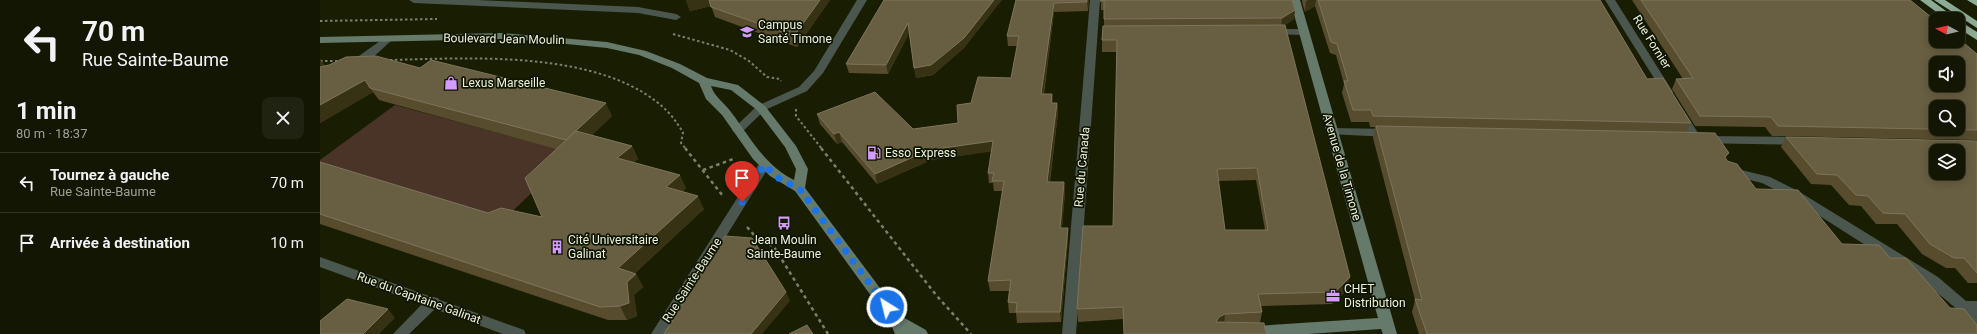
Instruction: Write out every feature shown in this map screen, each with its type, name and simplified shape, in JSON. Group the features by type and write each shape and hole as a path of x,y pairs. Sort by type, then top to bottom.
{"highway":[{"path":"1925,0 1942,12"},
{"path":"1939,0 1977,25"},
{"path":"1972,0 1977,4"},
{"path":"1965,29 1977,37"}],"main road":[{"name":"Avenue de la Timone","path":"1295,0 1389,329"},
{"name":"Boulevard Jean Moulin","path":"320,40 502,36 569,40 607,45 642,53 676,66 704,81 734,87 761,108 790,146 802,169 799,188"},
{"path":"704,81 710,97 726,112 764,165 781,180 799,188 896,320 902,334"},
{"path":"896,320 921,334"},
{"path":"1224,334 1389,329"}],"street":[{"path":"414,0 631,10 676,17"},
{"path":"738,130 761,108 803,89 818,73 862,0"},
{"name":"Rue du Canada","path":"1069,334 1097,33 1095,0"},
{"name":"Rue Fornier","path":"1610,0 1696,139"},
{"path":"1257,32 1304,32"},
{"path":"344,69 362,60 387,39"},
{"path":"1332,132 1404,134"},
{"path":"1680,139 1813,142"},
{"name":"Rue Sainte-Baume","path":"658,334 764,165"},
{"path":"1726,170 1766,180 1794,194 1933,280 1970,306 1977,323"},
{"name":"Rue du Capitaine Galinat","path":"320,262 433,302 510,333"},
{"path":"400,334 433,302"}],"path":[{"path":"320,21 359,21"},
{"path":"320,61 516,59 571,67 620,81 666,111 683,132 681,143 726,201"},
{"path":"795,104 796,116 936,295 971,334"},
{"path":"754,235 774,246 828,334"}],"shaded area":[{"path":"395,105 573,153 496,227 320,172 320,160"}],"building":[{"path":"709,0 820,0 794,36 711,7"},
{"path":"884,0 994,0 964,38 931,65 914,68 908,23 886,65 846,64"},
{"path":"1016,0 1087,0 1087,2 1054,3 1041,94 1052,94 1051,103 1057,103 1047,182 1064,182 1060,228 1068,228 1060,312 1016,312 1017,303 1008,302 1011,280 988,281 1004,181 992,181 994,173 988,173 993,141 929,150 875,174 839,132 834,134 817,114 875,92 913,129 958,123 957,105 971,103 978,77 1011,78 1019,36 1007,36"},
{"path":"1292,0 1295,10 1282,18 1104,19 1104,1 1100,1"},
{"path":"1318,0 1600,0 1647,79 1663,78 1691,123 1373,116 1371,110 1353,110 1344,81 1348,81 1337,44 1331,42"},
{"path":"1641,0 1910,0 1929,15 1929,48 1965,48 1965,44 1977,54 1977,130 1965,130 1965,100 1929,100 1929,129 1778,126 1771,117 1700,116 1676,79 1693,78"},
{"path":"1285,25 1350,277 1335,292 1258,294 1262,312 1225,314 1219,317 1216,322 1264,323 1266,334 1124,334 1123,307 1077,309 1083,226 1113,226 1117,40 1102,40 1103,26","holes":["1257,168 1268,230 1225,230 1217,169"]},
{"path":"376,56 420,68 431,60 606,103 566,140 370,88 365,80 320,105 320,67 329,65 346,57"},
{"path":"1376,126 1715,133 1729,153 1725,157 1727,161 1737,164 1756,189 1798,190 1842,244 1879,245 1890,258 1906,258 1950,308 1964,309 1977,325 1977,334 1427,334 1415,299 1422,300"},
{"path":"576,131 632,146 617,158 680,175 666,187 698,196 618,268 636,274 627,282 629,303 620,306 600,307 320,214 320,162 488,213 501,208 542,217 525,178"},
{"path":"1786,137 1977,141 1977,273 1964,258 1954,258 1930,244 1905,214 1883,213 1868,196 1856,195 1837,175 1817,174"},
{"path":"725,236 752,238 786,292 751,334 664,334"},
{"path":"347,299 388,309 363,334 320,334 320,321"},
{"path":"807,325 813,334 789,334"}],"place":[{"name":"Campus Santé Timone","path":"747,32"},
{"name":"Lexus Marseille","path":"451,83"},
{"name":"Esso Express","path":"874,153"},
{"name":"Jean Moulin Sainte-Baume","path":"784,223"},
{"name":"Cité Universitaire Galinat","path":"557,247"},
{"name":"CHET Distribution","path":"1333,296"}],"route":[{"path":"742,202 764,165 781,180 799,188 887,307"}]}
